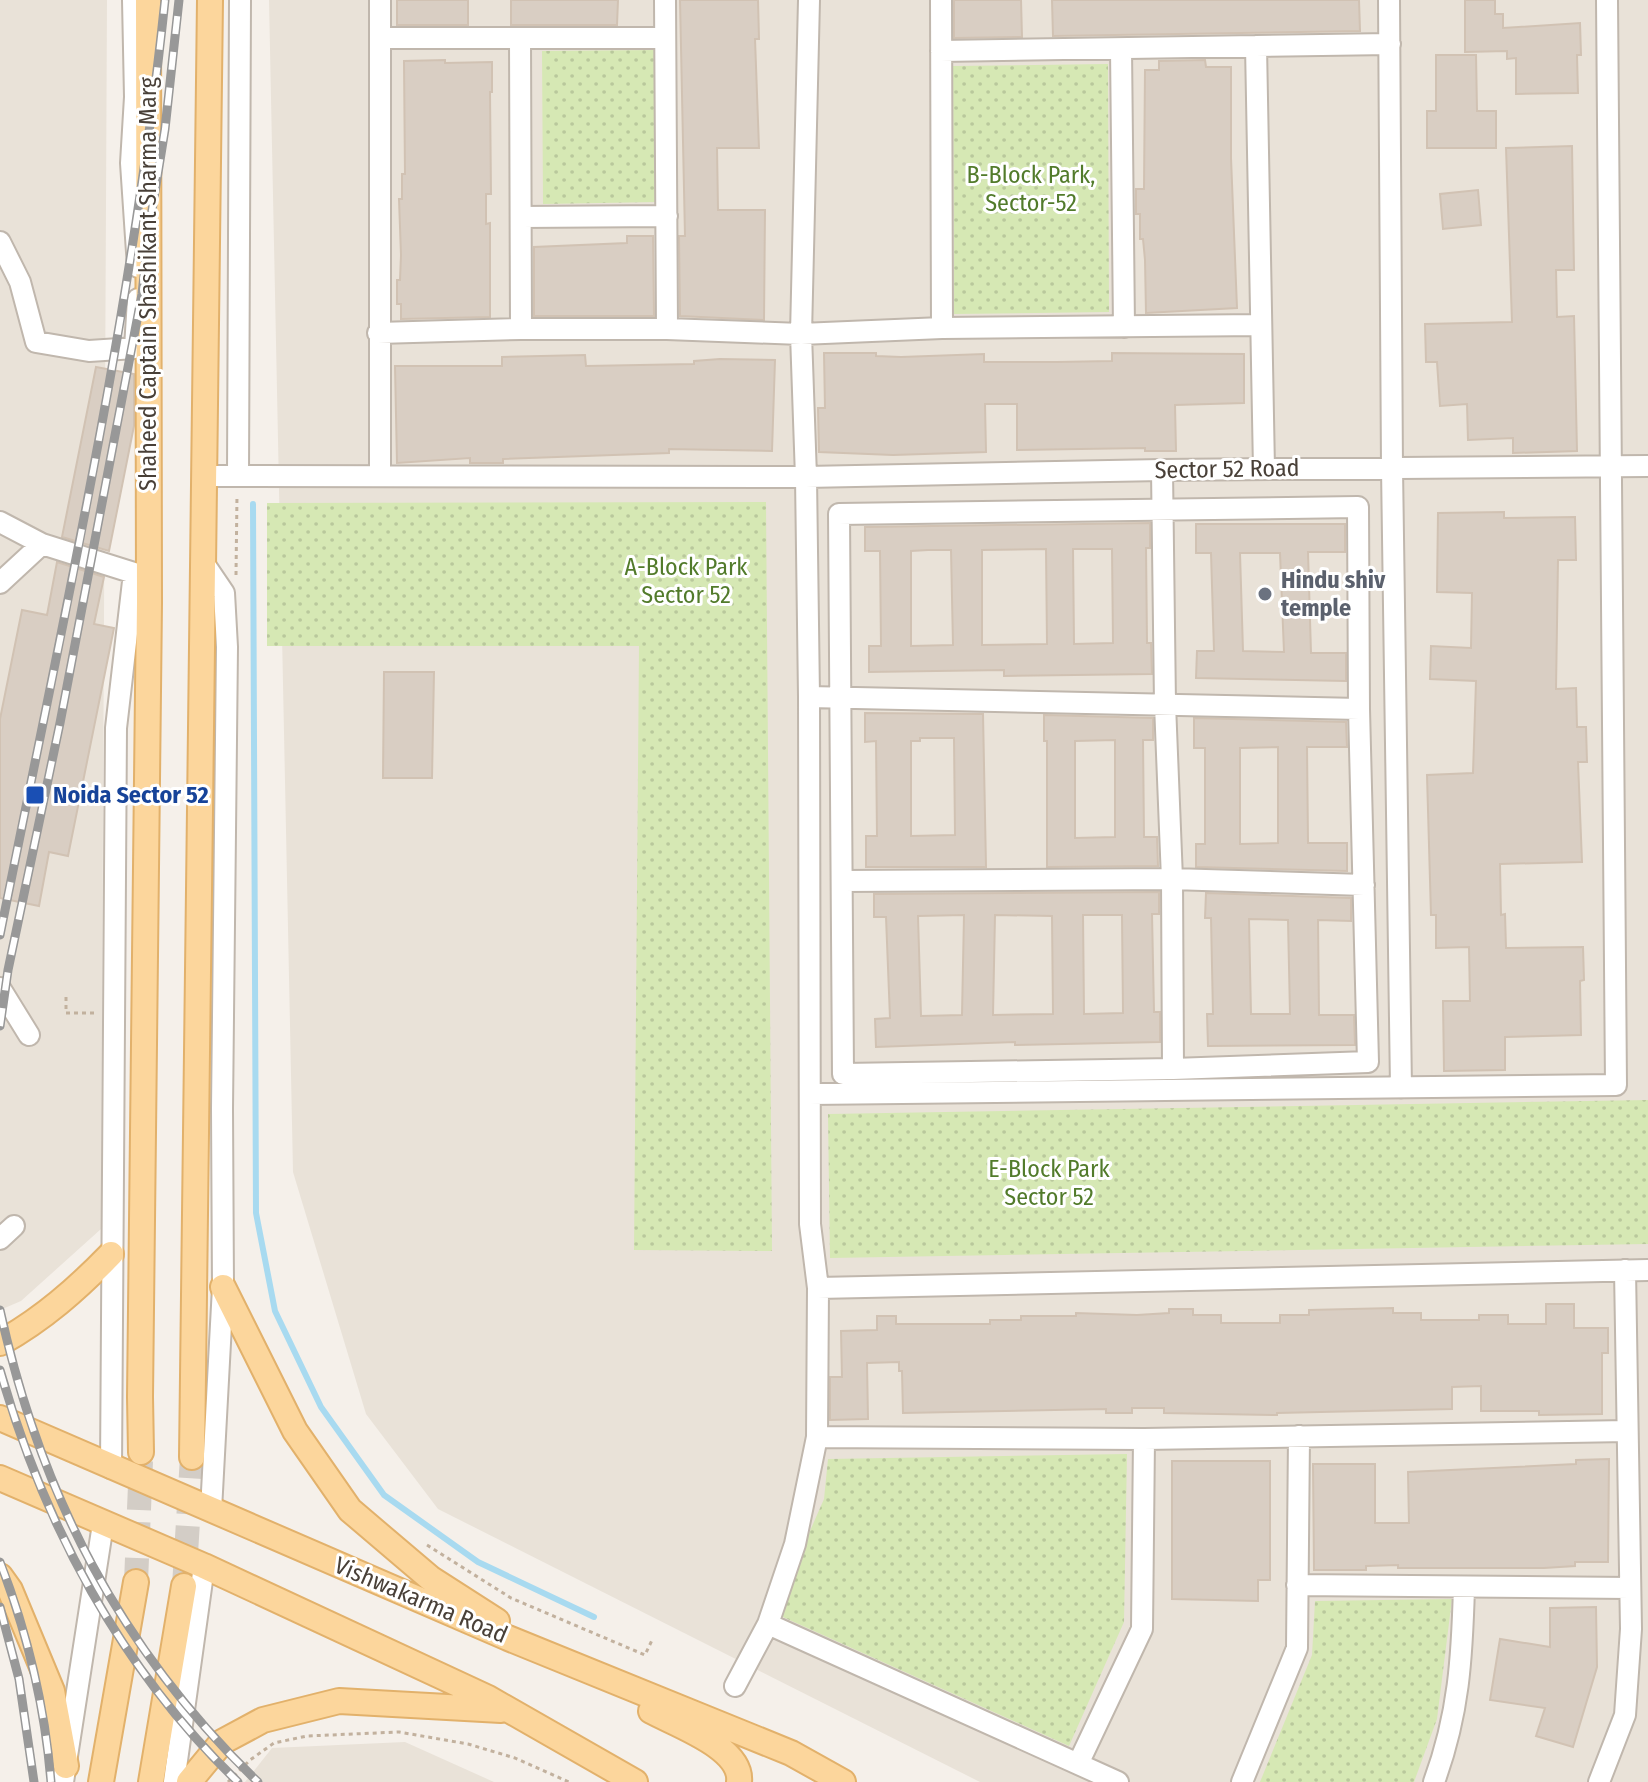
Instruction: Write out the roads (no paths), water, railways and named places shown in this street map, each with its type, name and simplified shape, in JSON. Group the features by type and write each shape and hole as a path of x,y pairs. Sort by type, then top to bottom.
{"main road":[{"name":"Shaheed Captain Shashikant Sharma Marg","path":"141,1452 142,344 148,0"},
{"path":"192,1457 210,0"},
{"path":"0,1343 29,1327 77,1289 111,1254"},
{"path":"223,1287 295,1431 350,1510 430,1578 499,1622 516,1641"},
{"name":"Vishwakarma Road","path":"0,1418 516,1641 791,1753 843,1782"},
{"path":"0,1478 204,1566 511,1711 635,1782"},
{"path":"0,1576 10,1590 52,1691 64,1774"},
{"path":"101,1782 136,1582"},
{"path":"151,1782 184,1586"},
{"path":"604,1677 649,1710 720,1748 735,1761 739,1782"},
{"path":"189,1782 203,1772 222,1742 263,1720 339,1701 511,1711"}],"street":[{"path":"0,242 20,282 36,342 89,351 142,344 131,163 135,97 133,0"},
{"path":"238,476 240,0"},
{"path":"380,0 380,475"},
{"path":"665,0 667,329"},
{"path":"735,1686 768,1624 795,1544 817,1437 818,1288 810,1224 809,697 801,334 809,0"},
{"path":"941,0 942,328"},
{"path":"1389,0 1401,1088"},
{"path":"810,1094 1616,1085 1607,0"},
{"path":"380,38 665,38"},
{"path":"520,38 521,329"},
{"path":"941,51 1390,44"},
{"path":"1256,46 1264,469"},
{"path":"1121,49 1124,327"},
{"path":"521,217 667,216"},
{"path":"378,333 667,329 801,334 942,328 1261,325"},
{"name":"Sector 52 Road","path":"204,476 806,477 1648,466"},
{"path":"1162,470 1165,704 1172,879 1173,1069"},
{"path":"1358,507 1359,709 1368,1062 1173,1069 843,1074 840,696 839,514 1358,507"},
{"path":"0,522 42,544 142,571 116,728 111,1468"},
{"path":"0,583 42,544"},
{"path":"203,562 224,593 227,647 223,1287 211,1510"},
{"path":"809,697 1359,709"},
{"path":"842,881 1172,879 1364,885"},
{"path":"0,988 29,1035"},
{"path":"1599,1782 1625,1715 1631,1629 1625,1270"},
{"path":"818,1288 1648,1270"},
{"path":"817,1437 1144,1439 1627,1431"},
{"path":"1242,1782 1297,1648 1299,1436"},
{"path":"1078,1764 1142,1629 1144,1439"},
{"path":"64,1774 103,1524"},
{"path":"174,1782 204,1566"},
{"path":"1297,1585 1630,1588"},
{"path":"1434,1782 1447,1745 1462,1665 1464,1587"},
{"path":"768,1624 1118,1782"}],"waterway":[{"path":"253,504 256,1213 275,1311 321,1407 384,1495 478,1562 594,1617"}],"tunnel":[{"path":"184,1586 192,1457"},
{"path":"136,1582 141,1461"}],"railway":[{"path":"0,935 115,353 151,118 165,0"},
{"path":"0,1026 8,970 60,723 142,294 179,0"},
{"path":"0,1310 38,1443 63,1506 93,1566 127,1624 166,1679 209,1732 258,1782"},
{"path":"0,1370 39,1484 92,1592 158,1692 238,1782"},
{"path":"0,1562 19,1615 33,1670 51,1782"},
{"path":"0,1607 19,1679 34,1782"}],"place":[{"name":"Hindu shiv temple","path":"1265,594"},
{"name":"Noida Sector 52","path":"35,795"}],"park label":[{"name":"B-Block Park, Sector-52","path":"1031,189"},
{"name":"A-Block Park Sector 52","path":"686,581"},
{"name":"E-Block Park Sector 52","path":"1049,1183"}]}
